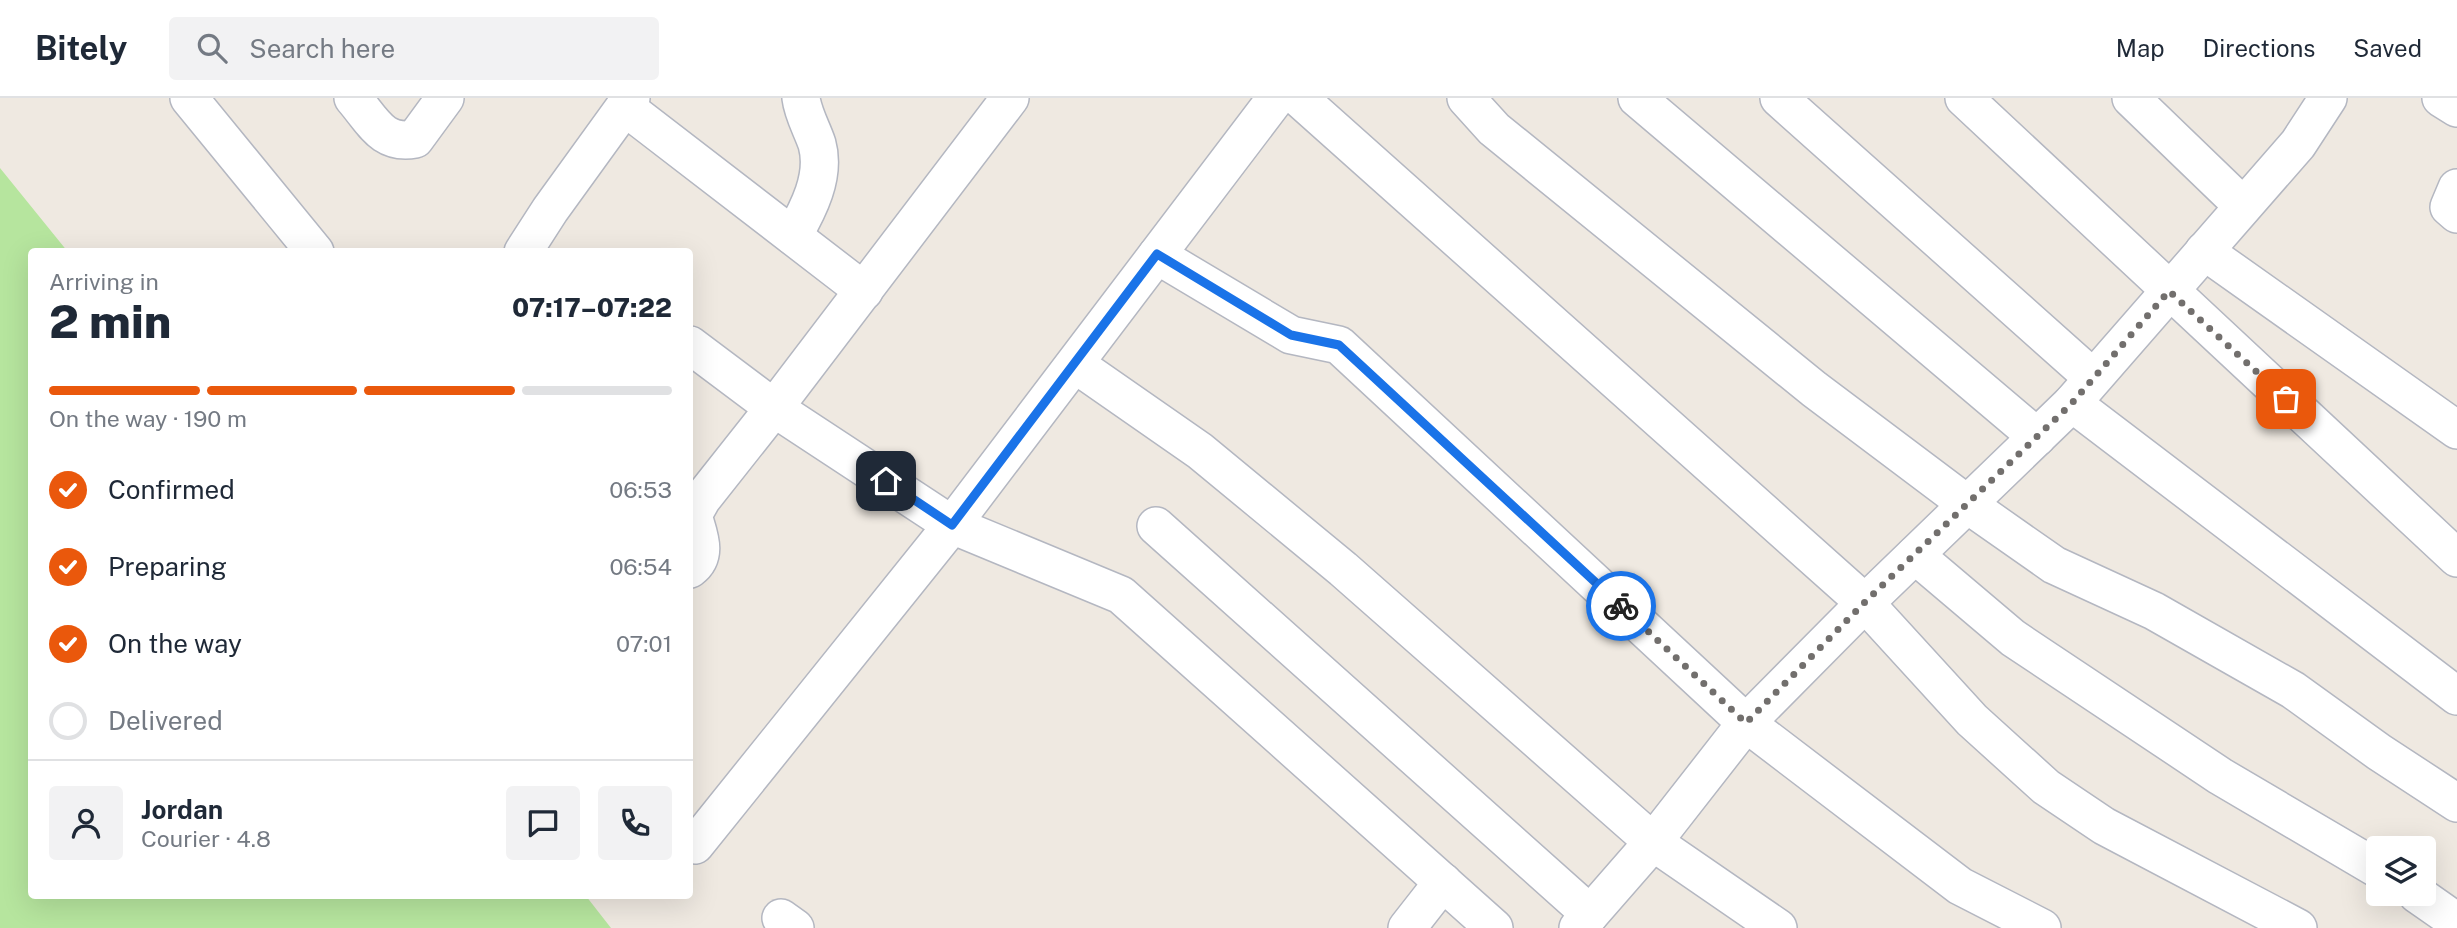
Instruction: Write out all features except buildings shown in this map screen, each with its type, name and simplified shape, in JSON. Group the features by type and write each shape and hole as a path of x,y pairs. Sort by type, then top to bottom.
{"street":[{"path":"189,98 312,248"},
{"path":"353,98 387,137 400,142 415,139 445,98"},
{"path":"793,236 807,211 820,170 817,146 801,98"},
{"path":"693,513 1010,98"},
{"path":"695,845 952,525 1276,98"},
{"path":"1300,98 1864,603 1972,720 2046,787 2104,826 2298,928"},
{"path":"1466,98 1504,138 1814,389 1967,505 2054,565 2154,611 2293,690 2379,752 2457,803"},
{"path":"1637,98 2037,437"},
{"path":"1779,98 2083,390 2457,695"},
{"path":"1964,98 2457,558"},
{"path":"2131,98 2244,206"},
{"path":"1156,526 1584,921 1653,842 1746,723 1864,603 2083,390 2298,144 2328,98"},
{"path":"2441,98 2457,108"},
{"path":"526,248 628,103 863,291"},
{"path":"2457,188 2449,207 2457,214"},
{"path":"2204,251 2457,430"},
{"path":"1157,254 1291,335 1339,345 1746,723 1960,886 2042,928"},
{"path":"693,347 774,408 952,525 1121,595 1494,928"},
{"path":"1075,364 1200,451 1282,518 1653,842 1778,928"},
{"path":"693,518 702,547 700,557 693,565"},
{"path":"1915,555 2013,638 2220,776 2366,862"},
{"path":"1407,928 1443,883"},
{"path":"2434,906 2457,922"}],"green space":[{"path":"0,168 65,248 28,248 28,899 588,899 611,928 0,928"}],"way so far":[{"path":"1621,606 1746,723 1864,603 2072,403 2169,291 2286,399"}],"route":[{"path":"886,481 952,525 1157,254 1291,335 1339,345 1621,606"}]}
